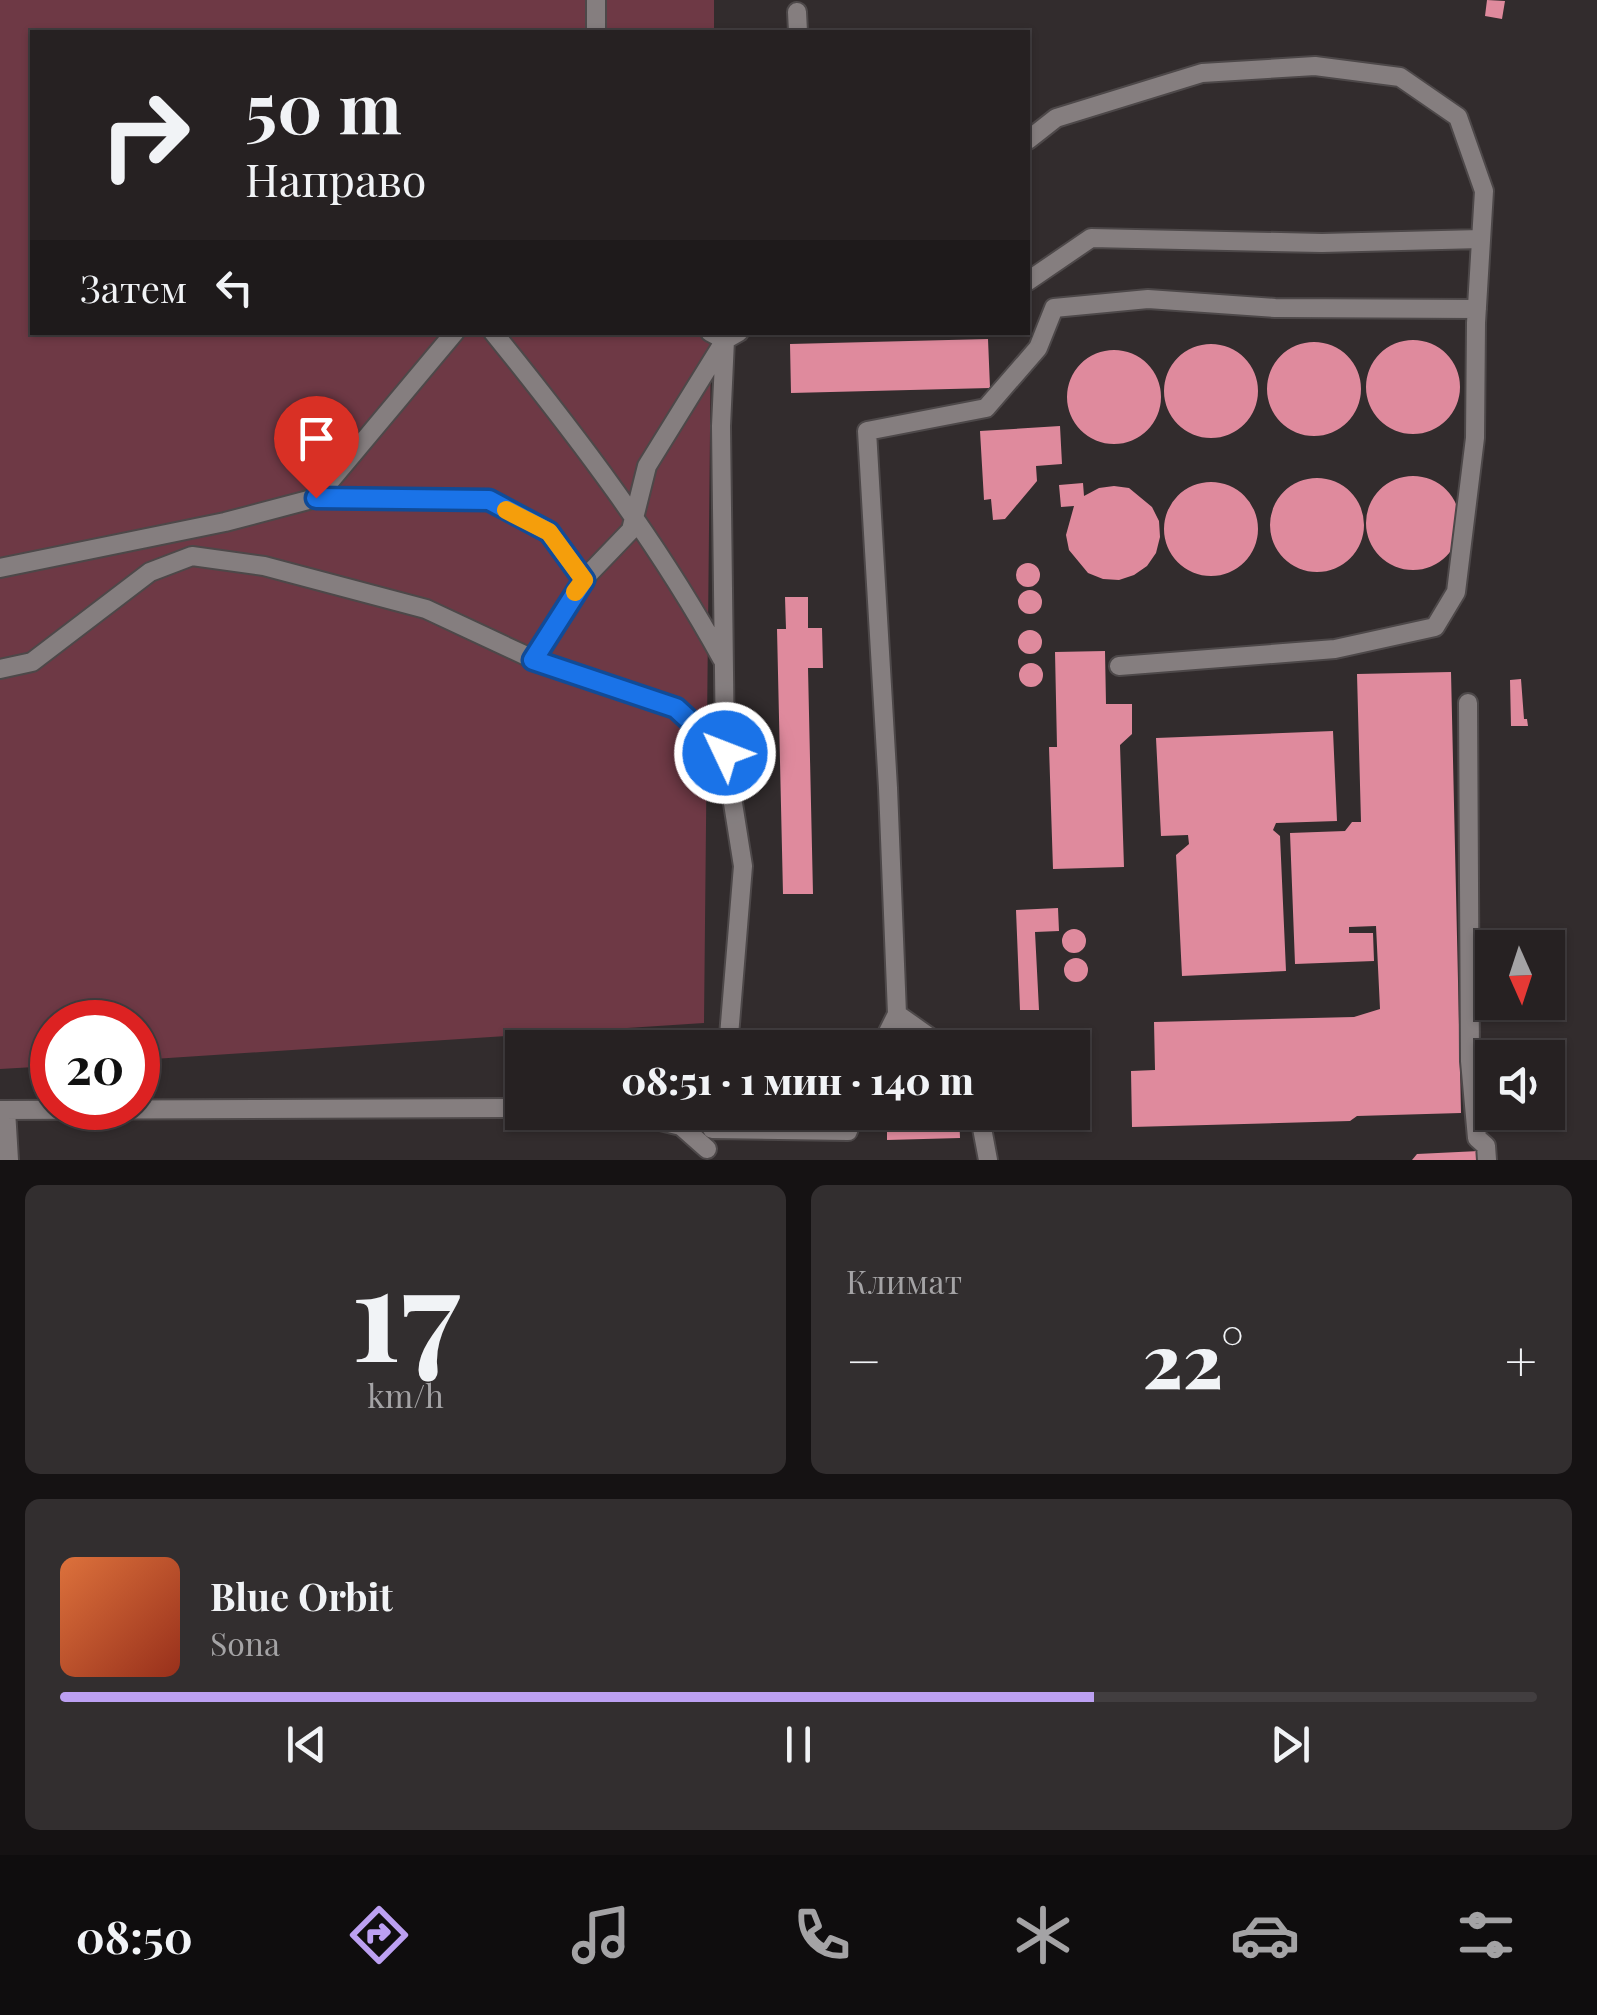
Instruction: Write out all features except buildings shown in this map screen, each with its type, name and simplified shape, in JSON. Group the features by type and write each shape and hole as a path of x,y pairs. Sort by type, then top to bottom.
{"lane":[{"path":"596,0 596,30"},
{"path":"797,12 798,30"},
{"path":"1030,138 1056,118 1202,72 1315,66 1400,78 1458,117 1484,191 1474,438 1456,592 1435,628 1335,649 1118,666"},
{"path":"1030,280 1090,238 1322,243 1481,239"},
{"path":"889,1030 897,1014 867,431 986,408 1038,348 1054,308 1148,299 1275,308 1477,309"},
{"path":"316,498 452,335"},
{"path":"495,335 634,516 725,664"},
{"path":"533,660 584,580 630,530 647,466 725,335"},
{"path":"725,335 721,426 725,753 743,866 729,1030"},
{"path":"0,568 225,522 316,498 489,500 549,532 584,580"},
{"path":"0,669 32,662 150,572 192,556 264,566 426,609 533,660 676,708 725,753"},
{"path":"1468,703 1470,1061 1477,1138 1486,1146 1487,1160"},
{"path":"897,1014 920,1030"},
{"path":"10,1160 3,1110 505,1108"},
{"path":"685,1130 707,1154"},
{"path":"983,1130 988,1160"}],"shaded area":[{"path":"0,0 714,0 714,30 30,30 30,335 711,335 704,1023 597,1030 505,1030 505,1036 160,1059 160,1000 30,1000 30,1067 0,1069"}],"slow traffic":[{"path":"506,510 549,532 584,580 575,592"}],"route":[{"path":"316,498 489,500 549,532 584,580 533,660 676,708 725,753"}]}
